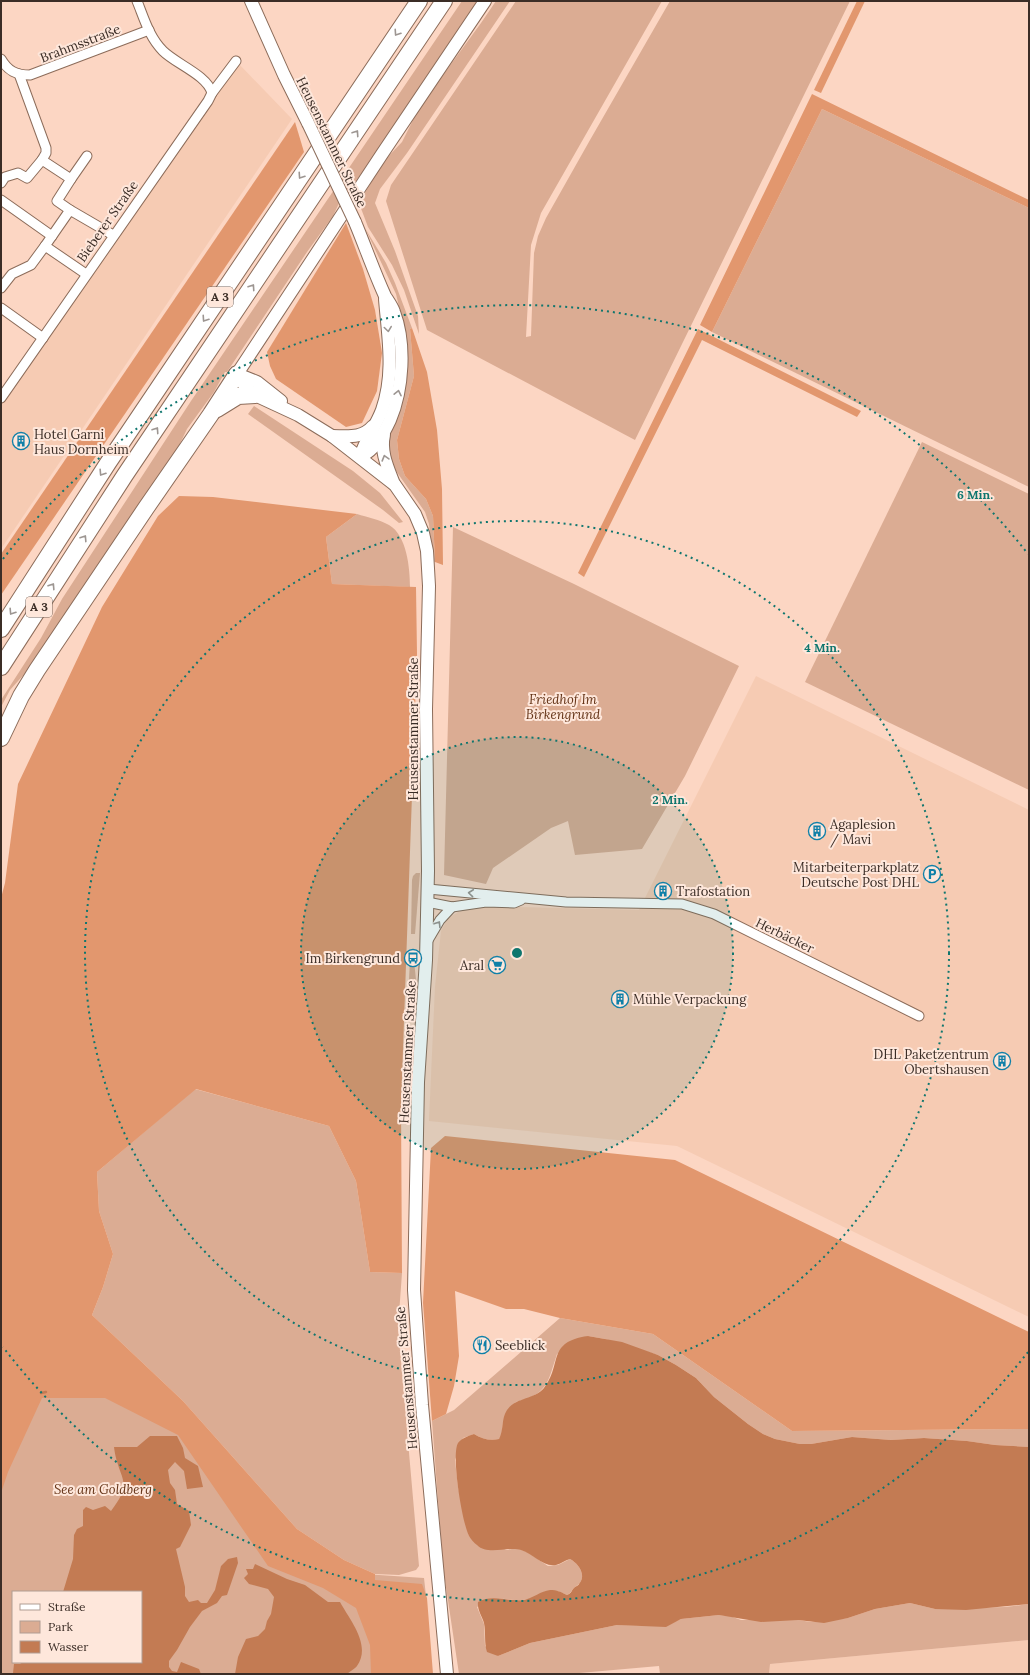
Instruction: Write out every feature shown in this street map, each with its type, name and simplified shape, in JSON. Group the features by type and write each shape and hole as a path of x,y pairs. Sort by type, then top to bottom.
{"highway":[{"name":"A 3","path":"1,629 108,463 419,1"},
{"name":"A 3","path":"1,667 120,482 444,1"},
{"path":"1,738 21,696 37,670 237,374"},
{"path":"211,414 234,398 256,388"}],"main road":[{"name":"Heusenstammer Straße","path":"251,1 284,75 355,222 385,296 390,350 390,377 388,392 381,426 369,453 360,457 394,485 415,514 425,538 428,564 426,709 428,889 418,1082 414,1290 447,1674"},
{"path":"360,457 332,436 256,388 246,388 237,374 484,1"},
{"path":"252,352 252,369 256,388"},
{"path":"332,436 363,435 381,426 383,454 394,485"}],"street":[{"path":"137,1 149,30 162,50 208,84 212,93"},
{"name":"Brahmsstraße","path":"19,74 38,73 149,30"},
{"path":"1,59 12,72 19,74 46,148 46,154 28,178 18,173 5,177 1,183"},
{"name":"Bieberer Straße","path":"1,398 113,235 208,101 212,93 236,61"},
{"path":"87,156 57,200 70,210 113,235"},
{"path":"42,160 71,179"},
{"path":"1,200 52,236"},
{"path":"1,288 12,274 31,265 70,210"},
{"path":"44,246 86,274"},
{"path":"1,308 43,338"},
{"path":"428,889 505,895 524,899"},
{"path":"427,902 452,907 468,903 514,903 524,899"},
{"name":"Herbäcker","path":"524,899 566,902 682,904 714,914 919,1016"},
{"path":"426,943 440,920 452,907"}],"shaded area":[{"path":"857,1 865,1 821,93 814,90"},
{"path":"238,63 292,119 1,549 1,404"},
{"path":"812,94 1029,200 1029,208 822,109 712,332 700,325"},
{"path":"295,122 304,152 1,595 1,554"},
{"path":"346,223 363,269 375,310 382,353 377,391 362,423 346,427 276,379 270,366 267,352"},
{"path":"412,328 427,372 437,430 442,489 443,565 435,562 433,516 426,499 405,476 399,459 397,440 414,376 410,329"},
{"path":"698,329 861,411 857,417 702,340 584,577 578,573"},
{"path":"179,496 213,497 357,514 326,537 332,584 416,587 417,654 401,1106 402,1273 370,1272 356,1181 329,1126 196,1089 97,1172 99,1211 113,1254 103,1287 92,1315 183,1401 297,1529 344,1560 375,1574 375,1580 422,1584 427,1598 433,1674 371,1674 370,1645 356,1608 323,1588 268,1566 178,1435 105,1398 42,1398 8,1472 1,1493 1,898 5,883 18,784 102,607 158,516"},
{"path":"756,676 1029,810 1029,1317 677,1146 429,1121 435,987 441,931 448,918 462,910 479,906 639,910"},
{"path":"445,1136 675,1160 1029,1332 1029,1429 792,1431 653,1334 560,1318 524,1309 506,1309 455,1291 459,1356 454,1386 446,1414 432,1421 423,1303 431,1148"},
{"path":"1029,1640 1029,1674 769,1674 770,1664"}],"green space":[{"path":"462,1 478,1 372,160 340,201 333,216 307,252 227,372 225,372 214,392 187,429 176,452 124,526 36,661 10,690 1,707 1,700 41,638 62,599 191,401"},
{"path":"496,1 510,1 407,153 380,189 375,203 395,251 418,316 419,334 404,290 392,265 368,227 359,203 383,162 402,142 419,108"},
{"path":"516,1 662,1 541,213 531,245 526,337 531,336 534,253 538,236 546,218 670,1 850,1 635,440 427,330 386,201 391,185"},
{"path":"822,109 1029,208 1029,487 712,332"},
{"path":"365,228 386,263 412,328 410,329 414,376 397,440 399,459 405,476 426,499 433,516 435,562 433,561 429,524 425,512 389,461 386,449 403,324 396,294"},
{"path":"254,406 353,471 380,493 403,522 399,523 248,414"},
{"path":"922,442 1029,494 1029,790 805,682"},
{"path":"357,514 389,525 400,536 404,544 408,562 410,587 332,584 326,537"},
{"name":"Friedhof Im Birkengrund","path":"453,527 574,584 739,666 685,776 642,849 575,855 568,821 551,828 493,868 486,884 444,875"},
{"path":"416,873 420,873 415,934 411,934 412,880"},
{"path":"410,960 414,961 417,989 414,1024 409,979"},
{"path":"195,1089 329,1126 356,1181 370,1272 402,1273 398,1328 419,1566 416,1570 399,1575 375,1574 344,1560 297,1529 183,1401 92,1315 103,1287 113,1254 99,1211 97,1172"},
{"path":"560,1318 653,1334 792,1431 1029,1429 1029,1447 924,1438 891,1440 852,1437 811,1444 800,1444 775,1439 763,1434 748,1424 714,1397 696,1378 658,1355 605,1339 588,1336 557,1354 549,1379 545,1386 535,1395 516,1402 503,1422 502,1434 499,1439 486,1439 474,1434 463,1438 455,1460 458,1487 469,1536 507,1550 517,1548 527,1552 548,1566 558,1565 570,1559 576,1563 582,1573 579,1584 567,1595 549,1591 530,1599 498,1599 477,1607 484,1624 485,1646 498,1656 530,1643 617,1625 666,1626 681,1619 719,1615 730,1616 741,1620 798,1620 811,1622 848,1618 875,1609 910,1603 935,1609 1005,1607 1029,1604 1029,1640 770,1664 769,1674 660,1674 659,1666 568,1674 459,1674 443,1567 432,1421 454,1410"},
{"name":"See am Goldberg","path":"1,1333 124,1368 283,1536 364,1574 424,1578 426,1596 402,1674 1,1674"}],"water":[{"path":"588,1336 622,1342 658,1355 696,1378 714,1397 748,1424 763,1434 775,1439 800,1444 811,1444 852,1437 891,1440 924,1438 1029,1447 1029,1604 966,1610 935,1609 910,1603 875,1609 848,1618 824,1623 798,1620 761,1622 719,1615 681,1619 666,1627 617,1625 530,1643 498,1656 487,1652 484,1623 479,1610 478,1602 495,1598 524,1600 550,1590 559,1591 567,1595 579,1584 582,1573 576,1563 570,1559 556,1565 551,1565 542,1562 521,1550 487,1550 474,1542 469,1536 466,1528 458,1489 456,1450 458,1443 463,1438 474,1434 486,1439 499,1439 507,1410 515,1403 535,1395 544,1388 550,1379 557,1355 566,1343"},
{"name":"See am Goldberg","path":"150,1436 177,1436 183,1448 185,1458 198,1466 203,1487 187,1489 184,1471 175,1462 168,1470 170,1483 175,1490 177,1504 189,1511 191,1525 180,1547 176,1549 185,1587 185,1596 189,1602 198,1600 201,1603 207,1603 215,1590 221,1566 228,1559 237,1557 238,1563 227,1595 222,1596 217,1603 202,1611 190,1627 169,1661 169,1667 172,1671 177,1672 181,1662 199,1669 201,1674 12,1674 14,1664 22,1663 142,1663 142,1591 63,1591 73,1559 74,1535 77,1529 83,1526 83,1510 86,1507 93,1510 105,1506 111,1511 122,1493 124,1486 123,1480 114,1447 137,1447"},
{"path":"255,1564 287,1579 305,1585 328,1602 340,1602 358,1632 361,1641 361,1658 356,1667 347,1674 235,1674 238,1657 246,1639 258,1636 265,1629 271,1614 274,1597 268,1589 249,1584 244,1578 248,1574 246,1569 253,1569"}],"waterway":[{"path":"41,1393 46,1392"}],"place":[{"name":"Hotel Garni Haus Dornheim","path":"21,441"},
{"name":"Agaplesion / Mavi","path":"817,831"},
{"name":"Mitarbeiterparkplatz Deutsche Post DHL","path":"932,874"},
{"name":"Trafostation","path":"663,891"},
{"name":"Im Birkengrund","path":"413,958"},
{"name":"Aral","path":"497,965"},
{"name":"Mühle Verpackung","path":"620,999"},
{"name":"DHL Paketzentrum Obertshausen","path":"1002,1061"},
{"name":"Seeblick","path":"482,1345"}]}
